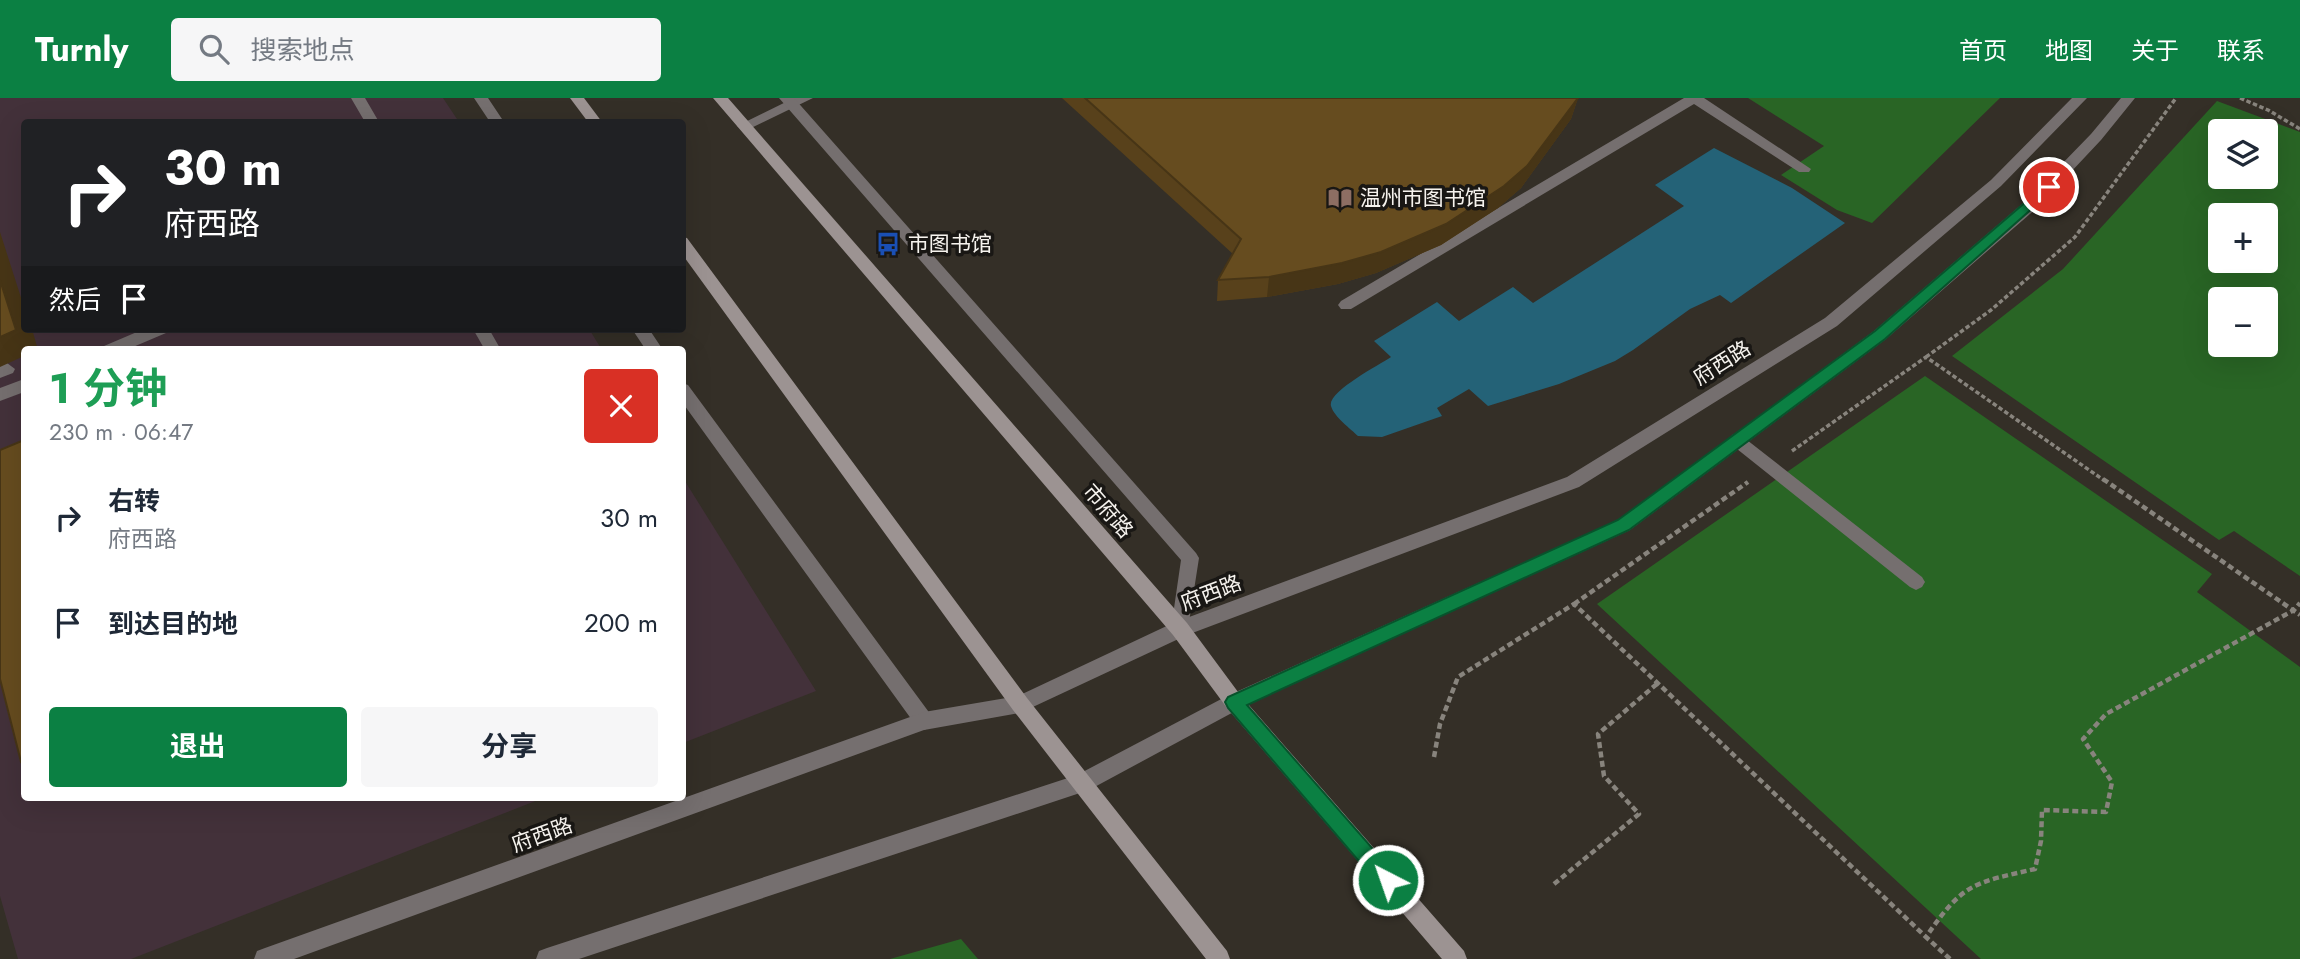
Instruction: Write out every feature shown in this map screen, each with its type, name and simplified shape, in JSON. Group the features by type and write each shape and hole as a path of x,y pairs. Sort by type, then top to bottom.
{"main road":[{"path":"577,98 593,119"},
{"name":"市府路","path":"720,98 1180,629 1234,702 1456,959"},
{"path":"686,247 1020,704 1219,959"}],"street":[{"path":"358,98 370,119"},
{"path":"481,98 495,119"},
{"path":"1346,305 1694,98 1804,169"},
{"name":"府西路","path":"265,959 924,721 1020,704 1180,629 1573,482 1831,322 1996,183 2080,98"},
{"path":"547,959 1082,783 1234,702 1624,525 1880,335 2033,203 2096,137 2128,98"},
{"path":"744,126 794,100 1190,558 1180,629"},
{"path":"120,346 150,333"},
{"path":"0,396 21,386"},
{"path":"686,394 924,721"},
{"path":"1738,440 1916,582"}],"path":[{"path":"1434,757 1440,724 1458,677 1574,604 1991,310 2075,237 2176,98"},
{"path":"2240,98 2268,110 2300,129"},
{"path":"1926,357 2300,615"},
{"path":"1926,937 1950,902 1981,881 2035,869 2041,841 2042,810 2105,812 2112,782 2082,739 2106,713 2294,610 2300,603"},
{"path":"1574,604 1950,959"},
{"path":"1554,884 1639,814 1604,776 1598,734 1658,683"}],"shaded area":[{"path":"0,98 443,98 457,119 21,119 21,333 591,333 600,346 21,346 21,801 535,801 131,959 18,959 0,896"},
{"path":"686,483 816,691 686,741"}],"green space":[{"path":"1748,98 2000,98 1872,223 1837,210 1781,175 1824,146"},
{"path":"2217,101 2265,119 2208,119 2208,189 2278,189 2278,124 2300,132 2300,576 2234,531 2219,540 1952,356 2063,269"},
{"path":"1925,376 2212,574 2197,592 2300,667 2300,959 1981,959 1597,604"},
{"path":"961,939 978,959 890,959"}],"water":[{"path":"1714,148 1792,188 1845,223 1731,303 1720,295 1690,309 1615,361 1559,384 1488,406 1469,389 1437,408 1442,416 1382,437 1358,436 1336,414 1331,406 1337,394 1355,379 1391,357 1374,341 1437,302 1459,321 1513,287 1533,303 1684,206 1655,185"}],"building":[{"name":"温州市图书馆","path":"1085,98 1578,98 1527,166 1504,186 1446,224 1381,252 1342,263 1269,277 1218,280 1241,239"},
{"path":"0,280 16,330 0,337"},
{"path":"21,441 21,762 0,679 0,450"}],"place":[{"name":"温州市图书馆","path":"1340,198"},
{"name":"市图书馆","path":"888,244"}],"route":[{"path":"1388,880 1234,702 1624,525 1880,335 2049,187"}]}
